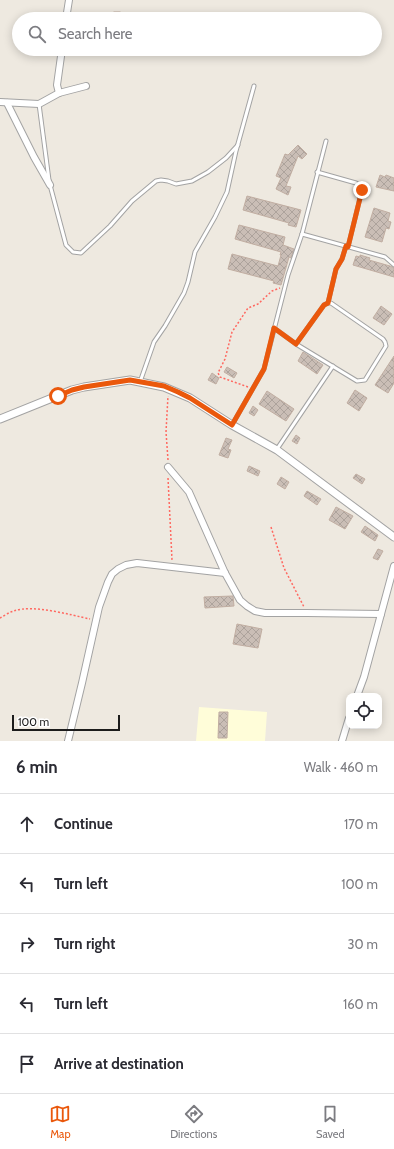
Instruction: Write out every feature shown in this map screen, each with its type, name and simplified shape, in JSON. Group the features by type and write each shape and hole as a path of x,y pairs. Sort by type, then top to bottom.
{"street":[{"path":"67,12 69,0"},
{"path":"59,93 57,85 61,56"},
{"path":"0,102 39,104 59,93 86,86"},
{"path":"7,103 34,158 50,185"},
{"path":"0,419 72,390 84,387 130,380 164,386 184,395 232,425 277,450 394,537"},
{"path":"168,467 189,492 225,573 240,600 255,611 265,613 307,612 381,614"},
{"path":"68,741 99,607 112,574 126,565 137,562 225,573"},
{"path":"359,693 394,566"},
{"path":"342,741 346,728"}],"lane":[{"path":"140,382 154,342 184,293 195,252 227,192 254,86"},
{"path":"39,104 50,185 66,245 74,252 81,253 110,226 132,201 156,181 168,181 176,184 192,181 208,172 226,158 238,145"},
{"path":"232,425 264,369 285,286 302,234 326,141"},
{"path":"296,344 324,305 328,303 336,269 347,246 362,190 361,186 356,183 317,172"},
{"path":"302,234 385,257 394,265"},
{"path":"274,328 296,344 357,381 365,380 386,346 386,342 331,303 328,303"},
{"path":"277,450 333,366"}],"path":[{"path":"253,388 225,380 220,377 218,372 225,359 232,332 248,308 258,304 272,291 285,286"},
{"path":"271,527 284,568 307,612"},
{"path":"0,618 14,610 28,609 96,620"}],"shaded area":[{"path":"199,707 267,712 265,741 196,741"}],"building":[{"path":"298,145 307,154 302,159 298,156 286,186 291,187 288,195 276,189 281,178 276,176 285,154 288,155"},
{"path":"380,175 385,177 386,175 394,178 394,191 376,187"},
{"path":"247,196 301,210 296,227 288,225 289,223 243,210"},
{"path":"374,208 390,213 388,221 391,222 389,229 386,228 382,242 365,237"},
{"path":"239,225 285,237 283,245 294,249 291,258 289,257 281,285 273,283 274,281 228,269 232,254 278,266 281,255 281,252 235,239"},
{"path":"360,255 370,258 369,260 394,268 394,277 353,265 356,256 360,257"},
{"path":"381,306 392,314 384,325 373,318"},
{"path":"303,352 323,365 317,374 298,361"},
{"path":"394,356 394,383 388,393 375,385"},
{"path":"227,367 237,373 234,378 224,372"},
{"path":"212,373 219,378 216,384 208,380"},
{"path":"355,390 367,398 359,411 347,403"},
{"path":"267,391 294,409 286,421 259,404"},
{"path":"253,406 258,410 254,416 249,413"},
{"path":"296,435 300,438 297,444 292,441"},
{"path":"226,438 232,440 228,449 231,450 228,458 219,455"},
{"path":"249,466 260,471 258,476 247,471"},
{"path":"356,474 365,479 362,484 353,478"},
{"path":"281,477 289,482 285,489 277,484"},
{"path":"307,491 321,499 317,505 304,496"},
{"path":"336,507 353,516 345,529 329,520"},
{"path":"365,526 378,535 375,541 361,532"},
{"path":"378,549 383,551 378,560 373,558"},
{"path":"233,596 234,606 205,608 204,597"},
{"path":"237,624 262,629 258,648 233,644"},
{"path":"219,712 228,712 227,738 218,738"}],"route":[{"path":"58,396 84,387 130,380 164,386 178,392 232,425 264,369 274,328 296,344 324,305 328,303 336,269 342,259 346,246 348,247 362,190"}]}
